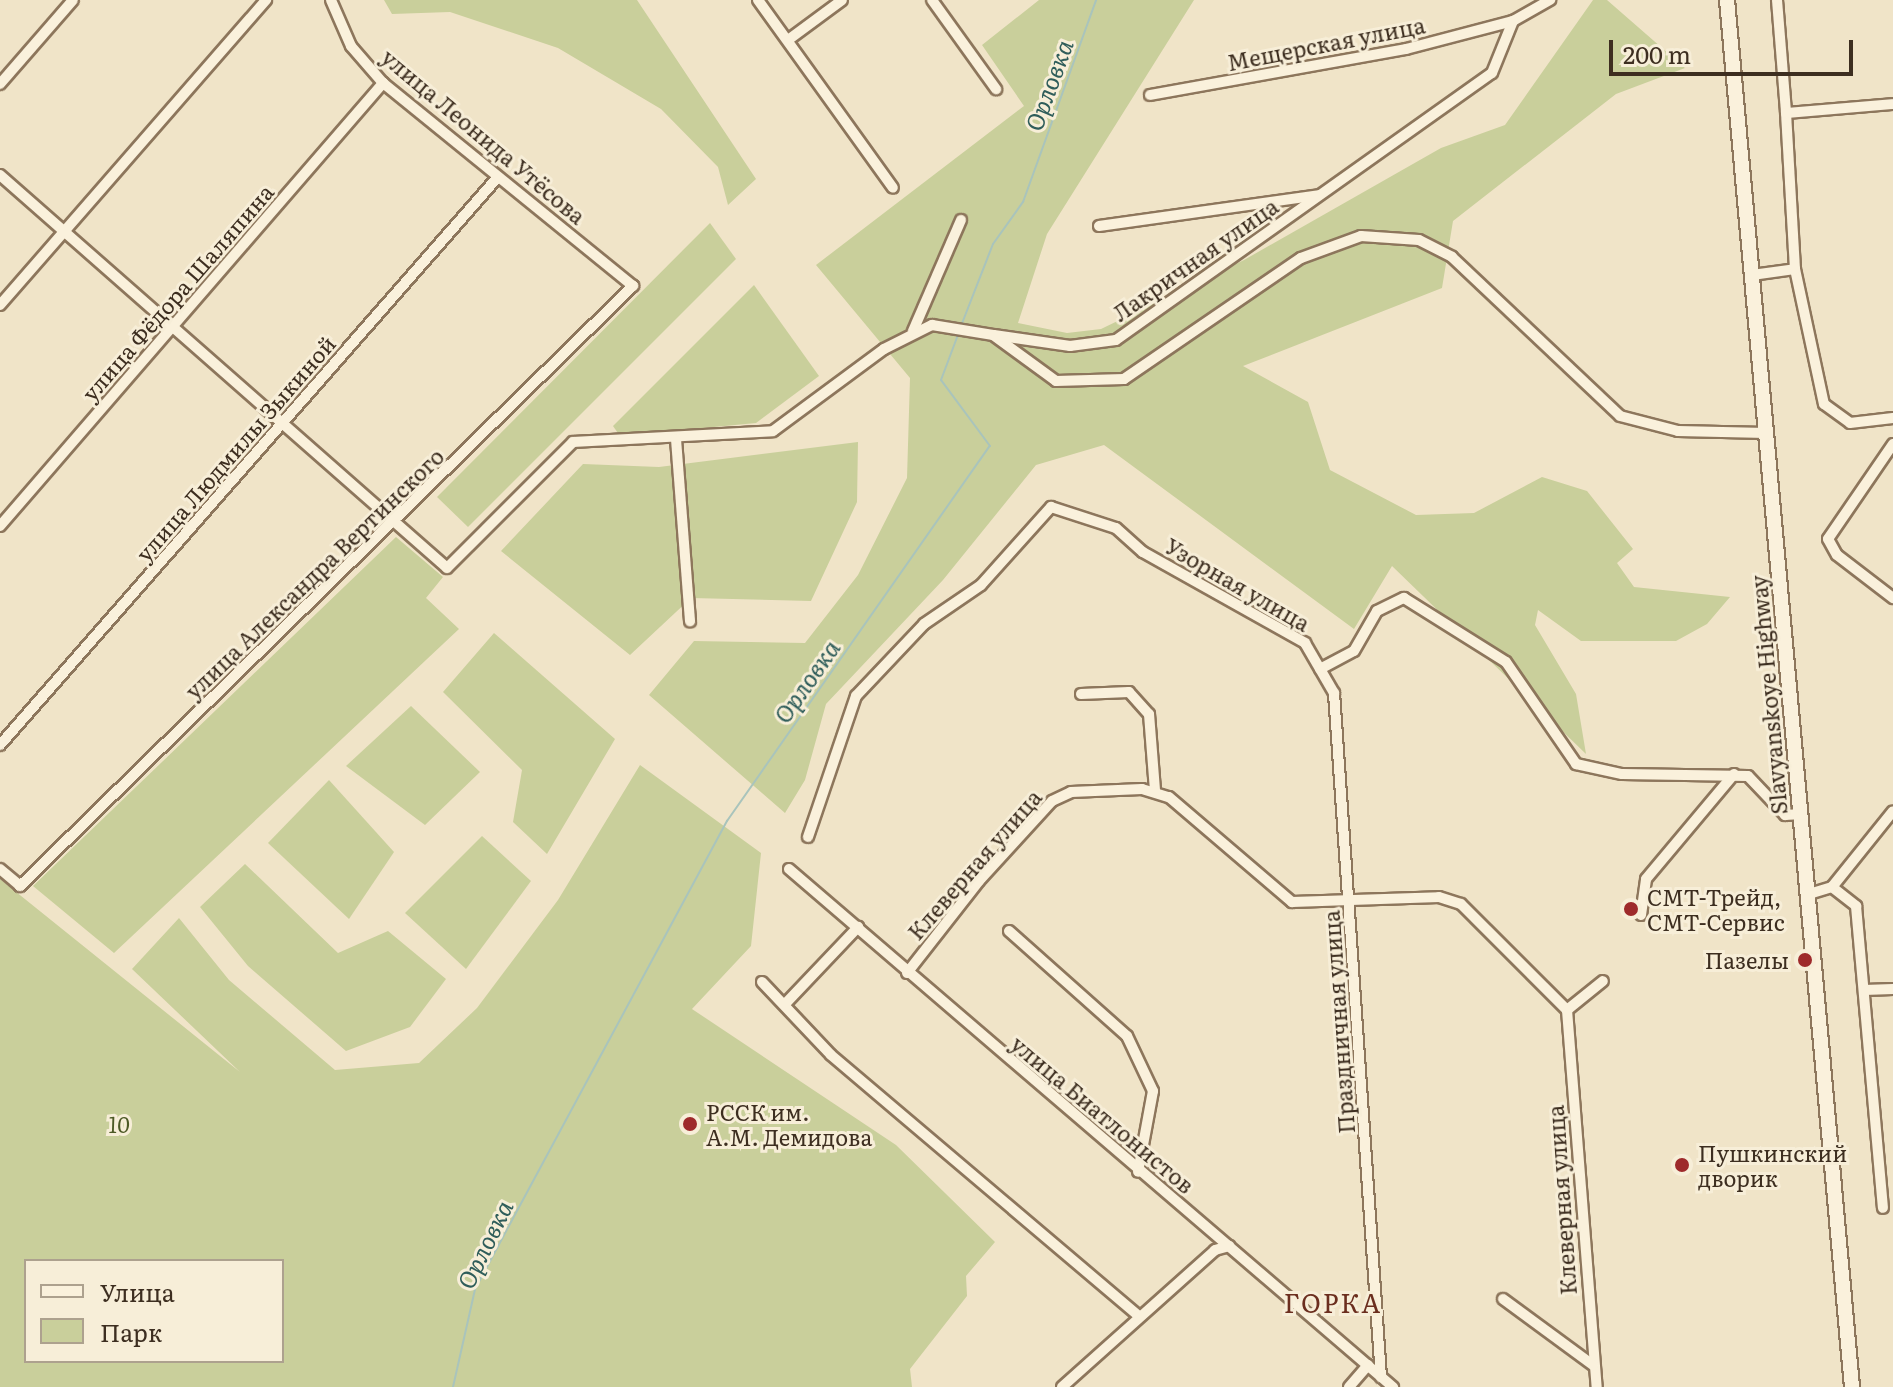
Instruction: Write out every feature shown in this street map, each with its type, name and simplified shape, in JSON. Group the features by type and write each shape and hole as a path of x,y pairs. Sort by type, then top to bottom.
{"main road":[{"name":"Slavyanskoye Highway","path":"1727,0 1852,1387"}],"street":[{"path":"0,84 73,0"},
{"path":"0,305 266,0"},
{"name":"улица Леонида Утёсова","path":"331,0 351,46 383,83 633,286"},
{"path":"758,0 893,188"},
{"path":"788,40 842,0"},
{"path":"932,0 996,89"},
{"name":"Мещерская улица","path":"1150,95 1321,69 1513,21 1550,0"},
{"path":"1777,0 1795,269 1824,404 1850,423 1893,418"},
{"name":"Лакричная улица","path":"913,331 951,323 993,335 1070,346 1116,340 1492,73 1513,21"},
{"name":"улица Фёдора Шаляпина","path":"0,526 383,83"},
{"path":"1786,113 1893,104"},
{"path":"0,175 447,568 573,442 676,439 773,431 913,331 961,220"},
{"name":"улица Людмилы Зыкиной","path":"0,745 498,177"},
{"name":"Лакричная улица","path":"1099,226 1321,195"},
{"path":"993,335 1056,381 1124,379 1301,258 1343,239 1390,235 1452,257 1620,416 1678,431 1766,433"},
{"path":"1752,275 1795,269"},
{"name":"улица Александра Вертинского","path":"0,869 20,886 397,521 633,286"},
{"path":"676,439 690,621"},
{"path":"1893,444 1828,534 1837,555 1893,598"},
{"name":"Узорная улица","path":"808,837 856,696 924,624 981,585 1051,507 1116,528 1143,552 1305,643 1320,669"},
{"path":"1320,669 1354,651 1377,611 1404,598 1506,662 1576,764 1622,774 1734,774 1759,783 1785,815 1802,814"},
{"name":"Праздничная улица","path":"1320,669 1334,693 1381,1377"},
{"path":"1081,694 1129,692 1149,714 1155,791 1292,902 1350,904 1439,897 1461,904 1567,1010 1603,981"},
{"path":"1641,915 1646,879 1734,774"},
{"name":"Клеверная улица","path":"907,973 1060,795 1155,791"},
{"path":"1809,894 1832,887 1893,811"},
{"name":"улица Биатлонистов","path":"789,869 1138,1172 1393,1387"},
{"path":"1832,887 1856,906 1883,1208"},
{"path":"786,1003 858,927"},
{"path":"1009,931 1127,1036 1153,1091 1138,1172"},
{"path":"762,982 786,1003 831,1055 1139,1316"},
{"path":"1864,990 1893,989"},
{"name":"Клеверная улица","path":"1567,1010 1597,1387"},
{"path":"1062,1387 1215,1250 1229,1246"},
{"path":"1503,1299 1593,1365"},
{"path":"1349,1387 1368,1365"}],"green space":[{"path":"384,0 637,0 756,179 728,205 718,167 661,109 558,48 450,12 392,14"},
{"path":"1039,0 1194,0 1047,234 1018,323 1067,333 1101,329 1244,260 1441,148 1505,125 1593,0 1607,0 1685,68 1616,94 1453,221 1442,288 1243,366 1308,402 1330,470 1416,515 1474,513 1542,477 1587,491 1633,549 1617,563 1634,587 1730,597 1707,624 1676,641 1581,641 1538,610 1535,625 1576,694 1586,754 1392,566 1354,629 1104,445 1036,465 943,580 826,704 805,780 785,813 649,695 694,641 805,643 858,575 907,478 910,378 816,265 1024,106 982,45"},
{"path":"710,223 736,259 468,527 437,497"},
{"path":"754,285 819,376 756,423 620,436 613,426"},
{"path":"858,442 857,502 811,601 691,598 630,655 501,551 583,464 659,467"},
{"path":"396,537 443,577 426,598 459,629 114,953 33,886"},
{"path":"494,633 615,739 547,854 513,822 522,770 443,692"},
{"path":"411,706 480,772 425,825 346,766"},
{"name":"10","path":"640,765 761,853 751,946 692,1009 896,1145 995,1242 966,1276 967,1296 910,1369 912,1387 0,1387 0,879 240,1072 132,969 179,918 229,980 335,1070 419,1063 477,1008 558,900"},
{"path":"329,780 394,852 349,919 268,843"},
{"path":"482,836 531,881 466,969 405,913"},
{"path":"245,864 338,953 388,931 446,979 410,1027 346,1051 248,966 200,907"}],"waterway":[{"name":"Орловка","path":"961,326 993,244 1023,202 1096,0"},
{"name":"Орловка","path":"453,1387 475,1289 727,821 990,446 941,380 959,332"}],"place":[{"name":"СМТ-Трейд, СМТ-Сервис","path":"1631,909"},
{"name":"Пазелы","path":"1805,960"},
{"name":"РССК им. А.М. Демидова","path":"690,1124"},
{"name":"Пушкинский дворик","path":"1682,1165"}],"district":[{"name":"ГОРКА","path":"1333,1302"}]}
